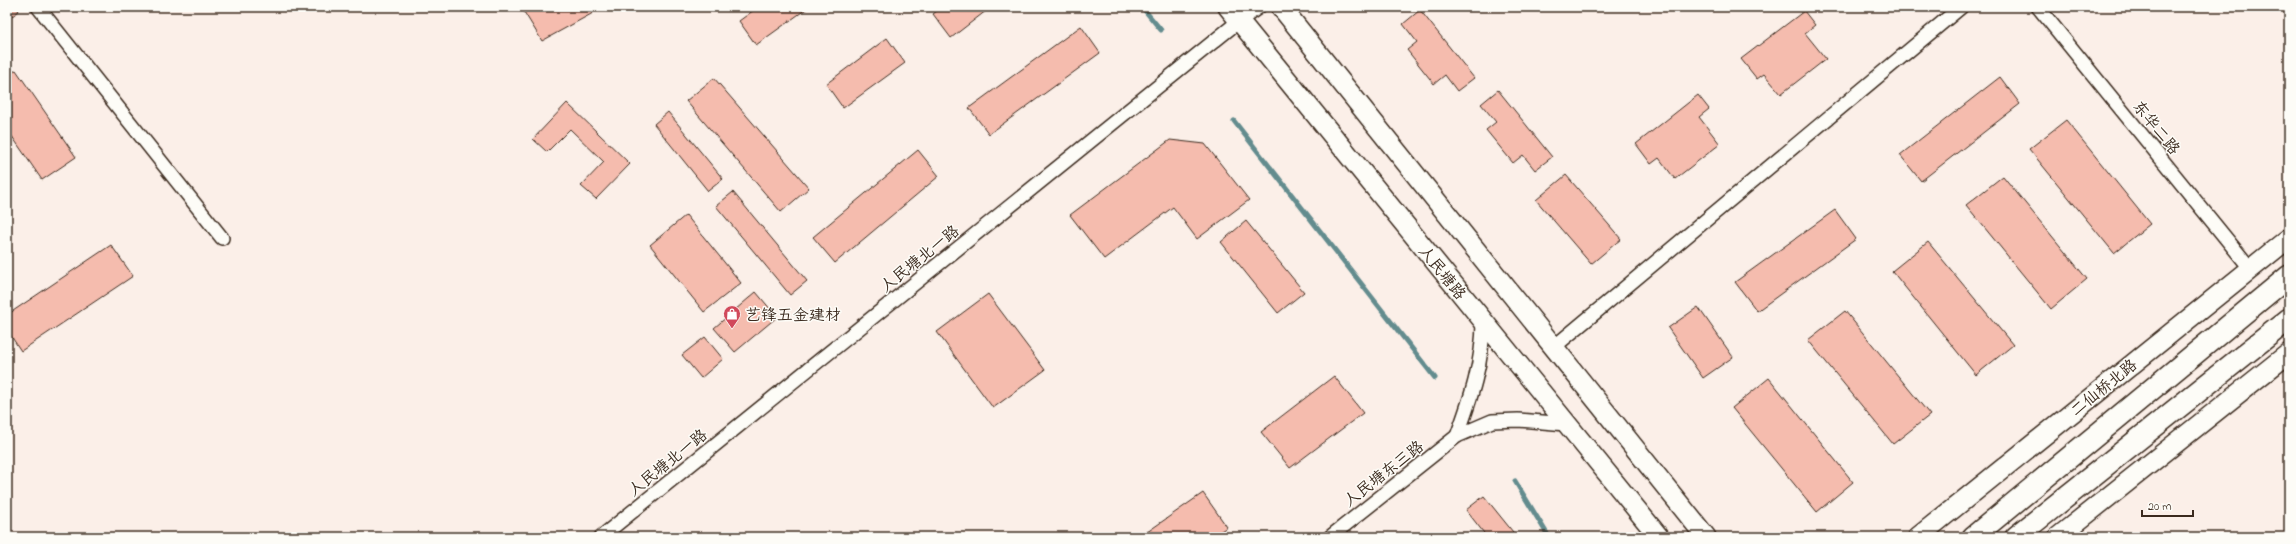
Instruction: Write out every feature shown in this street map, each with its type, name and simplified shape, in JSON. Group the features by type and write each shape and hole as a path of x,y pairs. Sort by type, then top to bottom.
{"main road":[{"path":"1281,7 1706,537"},
{"name":"人民塘路","path":"1233,14 1659,537"},
{"name":"二仙桥北路","path":"1918,537 2289,238"},
{"path":"1973,537 2289,276"},
{"path":"2016,537 2289,319"},
{"path":"2058,537 2289,353"}],"street":[{"path":"38,7 222,238"},
{"name":"人民塘北一路","path":"601,537 1233,14 1258,7"},
{"path":"1554,346 1961,7"},
{"name":"东华二路","path":"2038,7 2250,268"},
{"path":"1457,436 1470,402 1478,370 1483,344 1483,322"},
{"name":"人民塘东三路","path":"1330,537 1457,436 1492,421 1518,420 1566,424"}],"building":[{"path":"7,7 16,7 19,11 7,20"},
{"path":"521,7 590,7 593,13 542,41"},
{"path":"758,7 809,7 756,45 739,21"},
{"path":"942,7 991,7 951,38 933,14"},
{"path":"1420,10 1474,78 1457,91 1445,75 1434,84 1407,50 1417,42 1403,24"},
{"path":"1804,11 1815,25 1805,33 1826,59 1781,94 1764,74 1757,79 1741,59"},
{"path":"1081,26 1100,53 989,134 969,108"},
{"path":"887,38 905,63 843,108 826,84"},
{"path":"16,70 76,157 42,180 7,129 7,76"},
{"path":"2000,77 2020,104 1921,181 1900,155"},
{"path":"714,78 809,188 781,212 686,101"},
{"path":"1498,90 1552,157 1535,170 1523,155 1513,163 1486,130 1496,122 1481,104"},
{"path":"1698,95 1709,109 1699,117 1720,144 1675,179 1659,158 1651,164 1636,144"},
{"path":"567,103 630,164 596,199 581,186 604,162 570,129 547,152 533,139"},
{"path":"668,112 723,179 708,191 654,124"},
{"path":"2066,120 2150,224 2114,253 2029,149"},
{"path":"1170,140 1205,144 1249,200 1197,239 1173,207 1104,259 1070,215"},
{"path":"918,150 939,176 835,263 813,237"},
{"path":"1566,175 1621,239 1591,264 1536,200"},
{"path":"2003,176 2087,279 2051,309 1966,205"},
{"path":"733,192 807,281 790,295 716,206"},
{"path":"1835,210 1856,239 1757,311 1735,282"},
{"path":"686,215 741,283 704,312 650,245"},
{"path":"1246,221 1304,292 1278,313 1221,242"},
{"path":"1928,242 2013,345 1976,375 1892,271"},
{"path":"111,245 133,276 21,351 7,330 7,315"},
{"path":"756,292 777,317 735,352 714,328"},
{"path":"988,294 1045,370 993,408 937,332"},
{"path":"1698,307 1733,357 1703,378 1668,328"},
{"path":"1845,311 1930,415 1893,444 1808,340"},
{"path":"705,337 723,359 701,378 682,355"},
{"path":"1334,376 1363,413 1290,468 1261,432"},
{"path":"1769,378 1853,482 1817,512 1732,408"},
{"path":"1203,493 1227,527 1212,537 1140,537"},
{"path":"1484,496 1517,537 1487,537 1466,510"}],"waterway":[{"path":"1142,7 1161,30"},
{"path":"1234,121 1435,378"},
{"path":"1515,481 1549,537"}],"place":[{"name":"艺锋五金建材","path":"732,329"}]}
